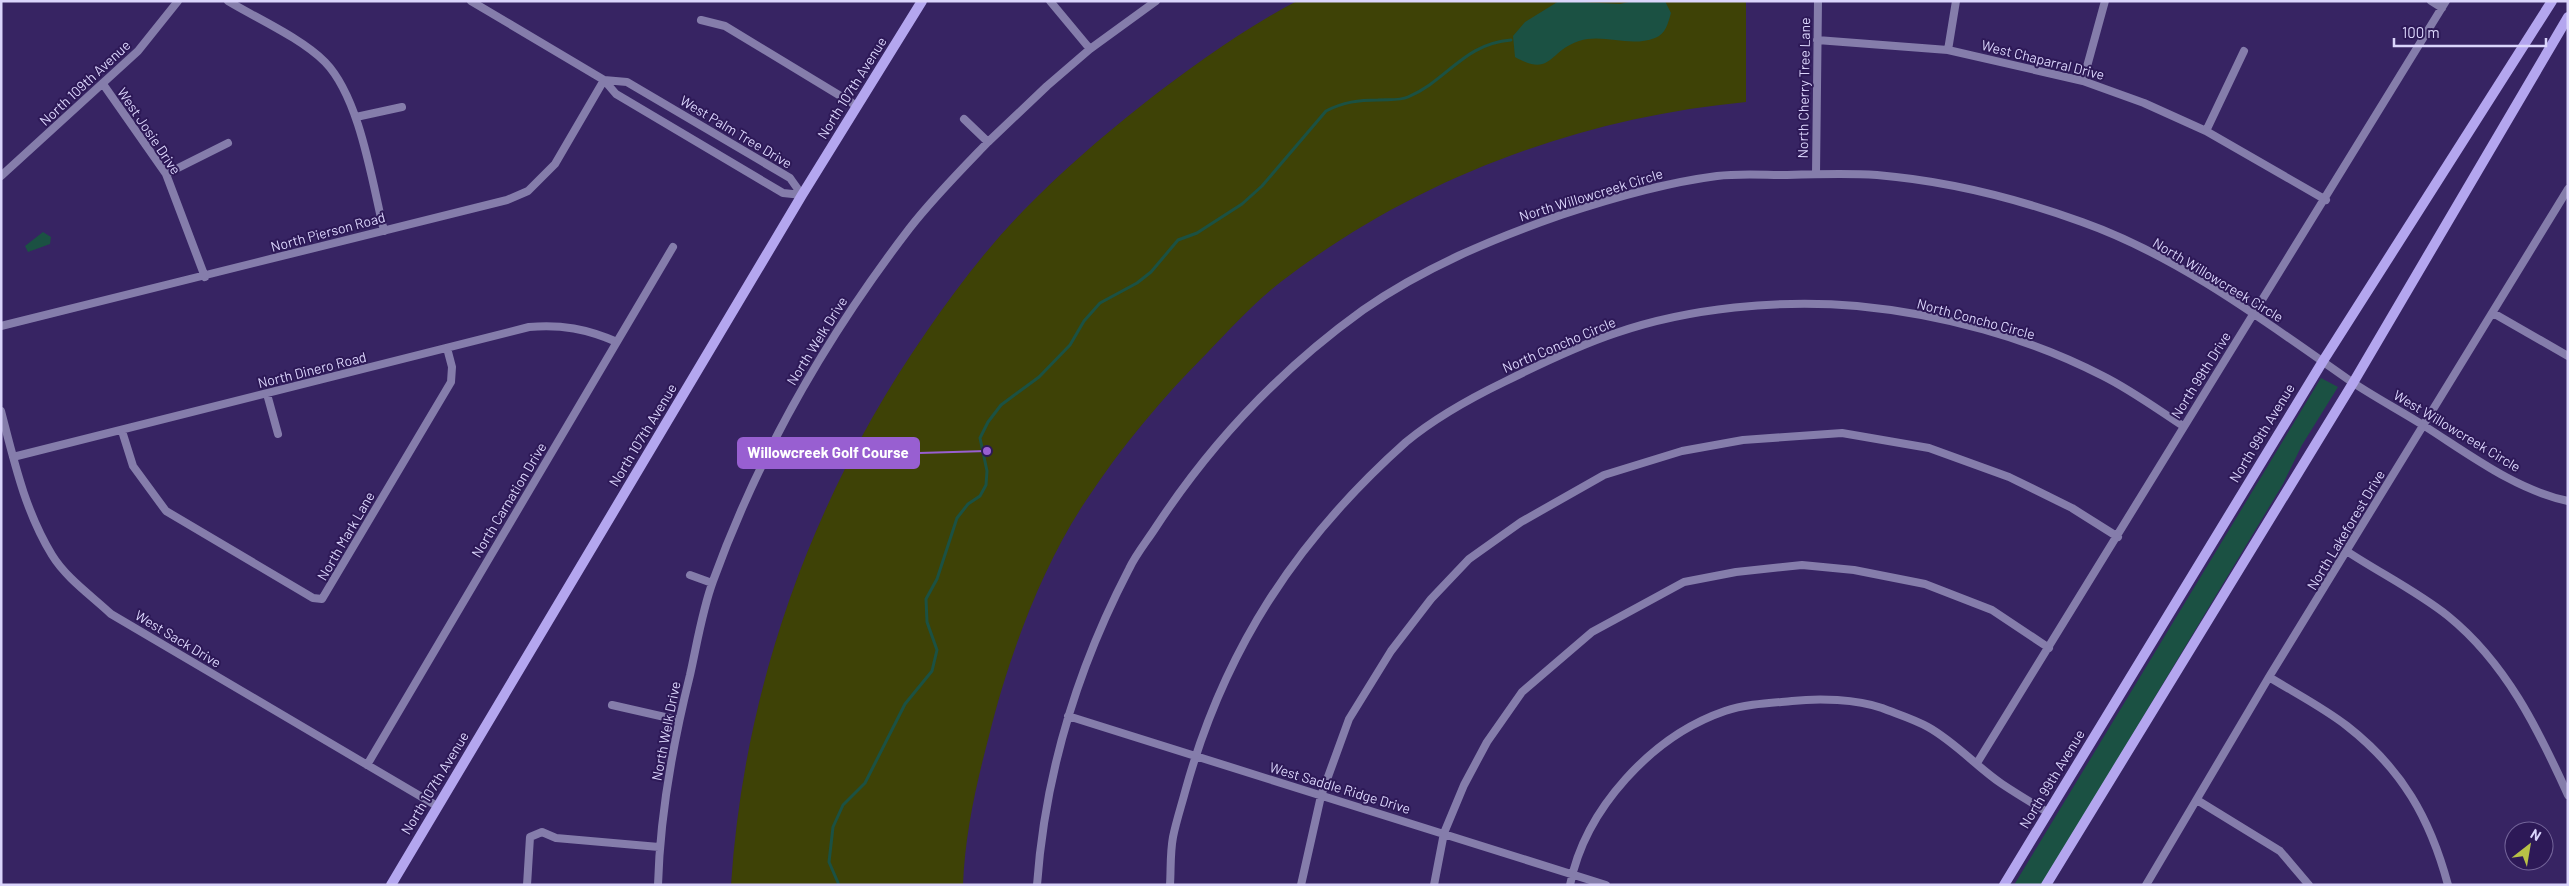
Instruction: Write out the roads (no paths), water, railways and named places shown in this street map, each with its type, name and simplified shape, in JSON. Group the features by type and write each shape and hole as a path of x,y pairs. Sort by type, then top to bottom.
{"main road":[{"name":"North 107th Avenue","path":"391,885 802,195 922,1"},
{"name":"North 99th Avenue","path":"2004,885 2323,361 2552,1"},
{"path":"2046,885 2353,383 2568,17"}],"street":[{"name":"North 109th Avenue","path":"1,176 153,35 178,1"},
{"path":"228,1 308,48 325,62 336,76 356,117 384,231"},
{"name":"West Palm Tree Drive","path":"471,1 604,80 616,94 783,193 802,195"},
{"path":"1050,1 1090,49"},
{"name":"North Welk Drive","path":"658,885 659,847 678,720 712,583 749,492 802,387 851,309 910,227 988,142 1047,86 1090,49 1156,1"},
{"name":"North Cherry Tree Lane","path":"1816,174 1818,1"},
{"path":"1948,50 1956,1"},
{"path":"2082,80 2105,1"},
{"path":"2430,1 2444,5"},
{"name":"North 99th Drive","path":"1978,763 2118,537 2183,426 2326,200 2444,5"},
{"path":"701,20 725,26 857,106"},
{"name":"West Chaparral Drive","path":"1818,40 1948,50 2082,80 2144,103 2206,131 2326,200"},
{"path":"2206,131 2244,51"},
{"name":"West Palm Tree Drive","path":"604,80 627,82 790,178 802,195"},
{"name":"North Pierson Road","path":"1,326 205,277 507,200 528,191 555,164 604,80"},
{"name":"West Josie Drive","path":"102,84 166,174 205,277"},
{"path":"356,117 402,107"},
{"path":"964,119 988,142"},
{"path":"166,174 228,143"},
{"name":"North Willowcreek Circle","path":"1068,716 1092,649 1130,565 1177,495 1220,441 1271,388 1318,344 1366,308 1424,273 1502,235 1587,206 1654,186 1722,176 1874,175 1941,183 2014,199 2088,224 2159,256 2254,315 2338,372"},
{"name":"North Lakeforest Drive","path":"2146,885 2269,677 2348,552 2568,190"},
{"name":"North Carnation Drive","path":"366,765 673,247"},
{"name":"North Concho Circle","path":"1170,885 1173,839 1195,756 1215,702 1242,644 1272,594 1308,543 1340,508 1408,441 1470,399 1540,364 1617,332 1699,312 1786,304 1856,306 1934,317 2019,340 2103,376 2183,426"},
{"path":"2493,314 2568,356"},
{"name":"North Dinero Road","path":"13,456 541,326 582,329 617,342"},
{"name":"North Mark Lane","path":"122,430 133,466 166,511 312,598 322,599 451,382 452,367 447,348"},
{"name":"West Willowcreek Circle","path":"2338,372 2489,467 2528,488 2568,501"},
{"path":"267,394 278,434"},
{"name":"West Sack Drive","path":"1,411 26,504 53,556 78,584 112,614 437,806"},
{"path":"1301,885 1321,796 1349,719 1391,651 1431,600 1469,559 1513,527 1604,475 1682,451 1743,440 1842,434 1929,448 2009,477 2072,508 2118,537"},
{"path":"2348,552 2448,616 2496,662 2539,732 2568,795"},
{"path":"1434,885 1444,833 1464,785 1487,742 1522,692 1592,632 1684,582 1736,572 1802,565 1854,570 1925,584 1984,607 2049,648"},
{"path":"690,575 712,583"},
{"path":"2269,677 2346,725 2382,756 2412,796 2438,848 2448,885"},
{"path":"1570,885 1572,874 1600,811 1625,780 1656,751 1692,727 1725,711 1760,704 1820,698 1879,708 1928,727 1978,763 2001,784 2047,812"},
{"path":"612,705 678,720"},
{"path":"1037,885 1041,831 1068,716"},
{"name":"West Saddle Ridge Drive","path":"1068,716 1606,885"},
{"path":"2197,800 2280,851 2308,885"},
{"path":"527,885 530,837 542,832 556,838 659,847"}],"waterway":[{"path":"839,885 829,862 833,827 843,805 865,783 905,704 932,671 937,650 927,622 926,599 937,579 957,518 968,504 980,496 986,485 987,471 980,438 988,422 1001,405 1039,377 1070,345 1084,321 1100,303 1137,283 1151,272 1178,240 1197,233 1242,204 1262,186 1326,111 1351,102 1408,97 1422,90 1480,48 1511,40"}],"place":[{"name":"Willowcreek Golf Course","path":"987,451"}]}
